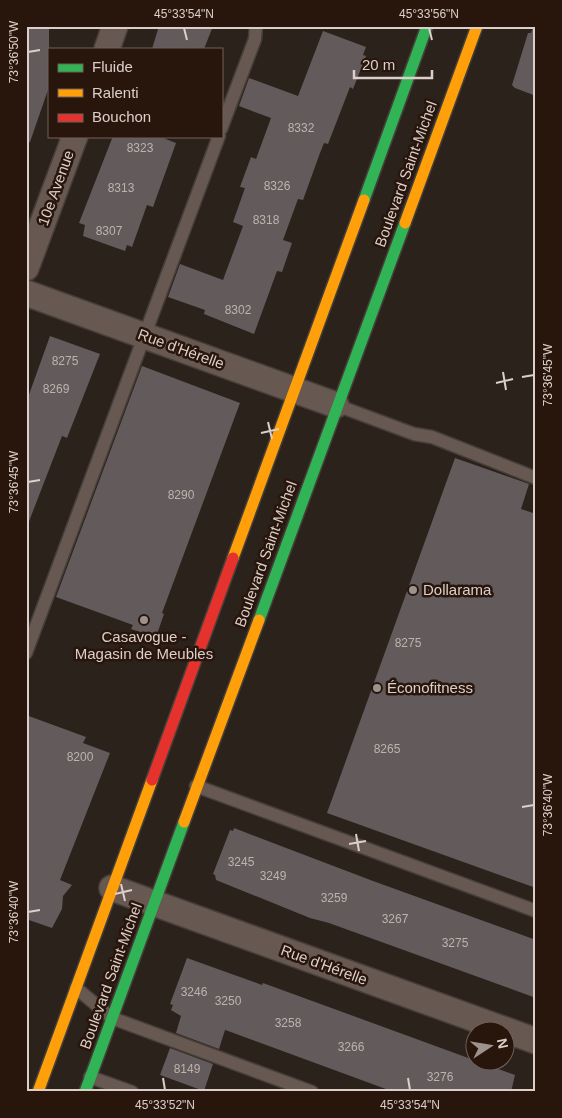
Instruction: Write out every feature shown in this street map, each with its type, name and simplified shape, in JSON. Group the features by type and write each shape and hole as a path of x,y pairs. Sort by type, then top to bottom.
{"main road":[{"name":"Boulevard Saint-Michel","path":"38,1092 428,26"},
{"name":"Boulevard Saint-Michel","path":"85,1092 476,26"}],"street":[{"path":"106,48 115,26"},
{"name":"10e Avenue","path":"26,268 74,138"},
{"name":"Rue d'Hérelle","path":"26,293 336,405"},
{"name":"Rue d'Hérelle","path":"112,888 536,1041"}],"lane":[{"path":"222,126 255,39 256,26"},
{"path":"26,654 217,138"},
{"path":"336,405 414,434 432,437 536,478"},
{"path":"196,786 536,911"},
{"path":"76,988 112,1018 312,1092"},
{"path":"90,1077 132,1092"}],"building":[{"path":"30,26 49,26 48,90 30,142 26,142 26,36"},
{"path":"159,26 213,26 204,48 152,48"},
{"path":"533,27 536,27 536,96 512,85 528,33 531,33"},
{"path":"323,31 366,47 363,55 366,56 353,89 350,87 328,144 324,143 303,200 298,199 283,240 292,243 282,272 277,271 254,334 204,314 205,310 168,297 180,264 223,280 243,226 233,222 245,188 240,187 251,157 256,159 271,118 239,106 249,78 298,96"},
{"path":"112,138 163,138 176,143 153,207 147,205 132,247 127,245 125,251 83,236 85,225 79,223"},
{"path":"50,336 100,354 67,438 62,436 28,524 26,403"},
{"path":"142,366 240,403 162,613 164,614 156,637 131,629 133,625 56,597"},
{"path":"455,458 529,484 521,509 536,514 536,888 327,813"},
{"path":"26,715 86,737 83,743 110,753 60,880 72,885 63,896 62,909 52,928 26,919"},
{"path":"234,828 536,940 536,998 329,923 310,918 216,880 213,874 230,830 233,831"},
{"path":"187,958 262,985 263,983 464,1056 464,1070 501,1070 515,1075 511,1092 394,1092 225,1030 219,1049 176,1033 181,1016 171,1010 173,1005 170,1004"},
{"path":"170,1048 213,1064 204,1091 160,1075"}],"traffic: fast":[{"path":"364,200 427,26"},
{"path":"259,620 405,223"},
{"path":"85,1092 184,822"}],"traffic: slow":[{"path":"405,223 477,26"},
{"path":"233,558 364,200"},
{"path":"184,822 259,620"},
{"path":"38,1092 152,780"}],"traffic: jam":[{"path":"152,780 233,558"}],"place":[{"name":"Dollarama","path":"413,590"},
{"name":"Casavogue - Magasin de Meubles","path":"144,620"},
{"name":"Éconofitness","path":"377,688"}]}
